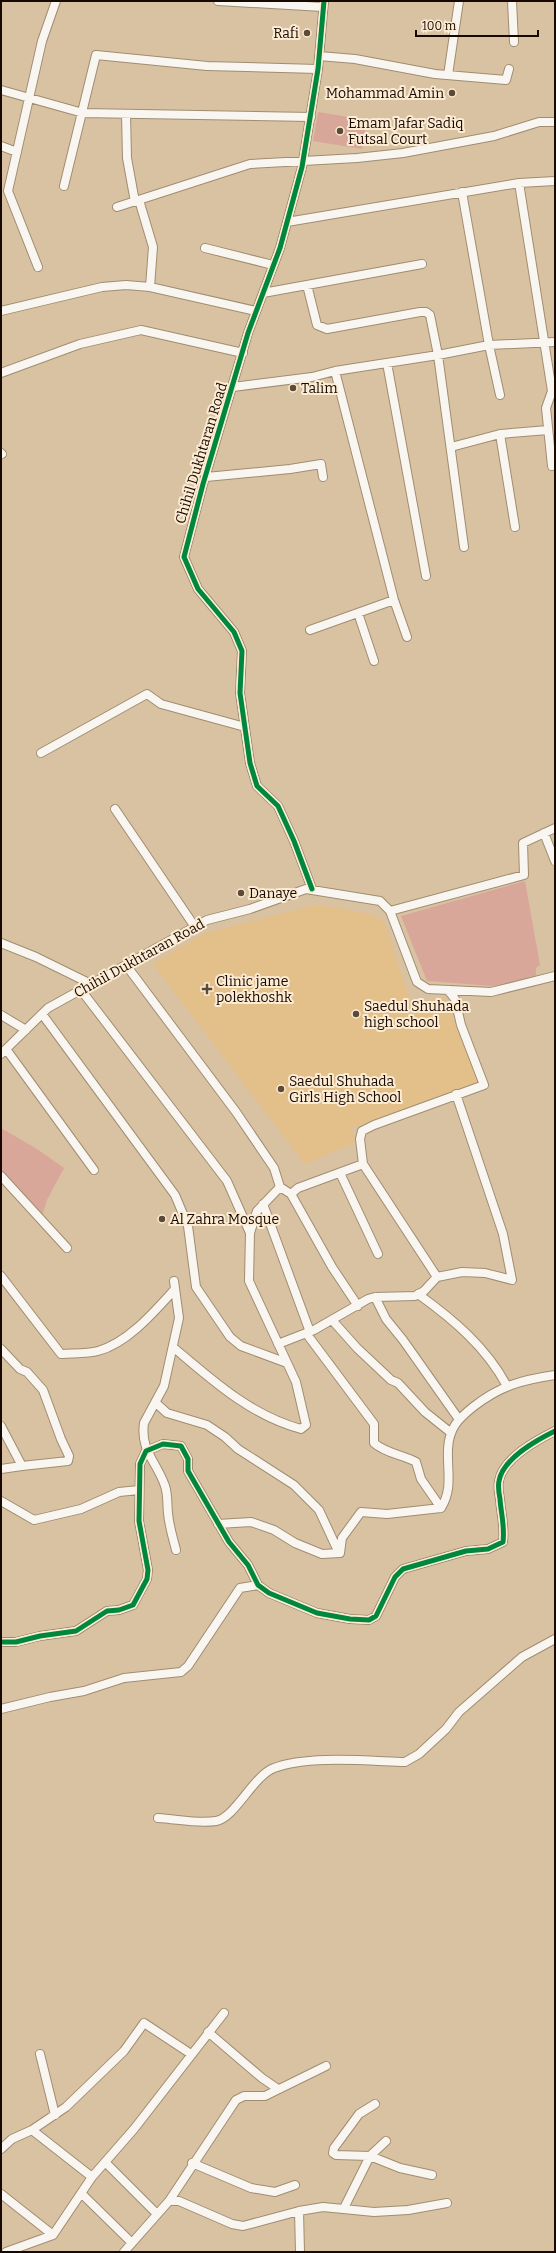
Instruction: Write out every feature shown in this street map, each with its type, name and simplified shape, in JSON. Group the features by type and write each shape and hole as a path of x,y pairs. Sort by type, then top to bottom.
{"street":[{"path":"38,267 8,191 28,97 42,41 56,1"},
{"path":"218,1 323,4"},
{"path":"448,75 459,1"},
{"path":"512,1 514,42"},
{"name":"Chihil Dukhtaran Road","path":"3,1052 48,1008 207,920 250,909 306,889 312,889 294,841 278,806 257,786 250,763 240,693 242,651 234,632 198,589 184,557 243,353 287,222 303,161 318,69 323,4"},
{"path":"64,186 83,113 94,58 100,54 207,66 318,69"},
{"path":"319,56 355,59 448,75 506,80 509,69"},
{"path":"1,90 83,113 311,117"},
{"path":"126,114 128,164 137,201 153,247 150,287"},
{"path":"117,207 250,164 357,158 444,146 494,136 539,122 555,122"},
{"path":"1,146 17,152"},
{"path":"287,222 519,183 555,181"},
{"path":"519,183 552,391 546,408 552,466"},
{"path":"462,192 489,345 500,395"},
{"path":"205,248 273,265"},
{"path":"263,293 422,264"},
{"path":"1,310 126,284 150,287 256,311"},
{"path":"307,285 317,325 322,329 426,312 432,321 464,547"},
{"path":"1,373 80,344 141,330 243,353"},
{"path":"233,387 312,377 335,371 438,355 489,345 555,342"},
{"path":"387,363 426,576"},
{"path":"335,371 394,600 407,637"},
{"path":"451,447 500,434 548,430"},
{"path":"500,434 515,527"},
{"path":"206,477 321,464 323,477"},
{"path":"310,630 394,600"},
{"path":"358,613 374,661"},
{"path":"41,754 147,694 161,704 245,727"},
{"path":"115,809 195,927"},
{"path":"390,911 524,875 523,842 555,828"},
{"path":"544,833 555,861"},
{"path":"312,889 380,900 390,911 416,982 428,989 491,992 555,976"},
{"path":"1,944 36,958 91,984"},
{"path":"126,965 236,1112 274,1168 280,1187 291,1194 314,1232 315,1238 358,1306"},
{"path":"81,990 227,1181 250,1232"},
{"path":"437,1277 363,1164 360,1139 362,1131 456,1094 484,1085 461,1024 455,999 448,990"},
{"path":"42,1014 175,1195 188,1226 196,1287 230,1337 241,1346 287,1363"},
{"path":"1,1015 26,1030"},
{"path":"3,1052 94,1170"},
{"path":"278,1344 308,1332 375,1296 402,1297 418,1294 424,1291 437,1277 472,1272 498,1275 512,1280 503,1234 456,1094"},
{"path":"291,1194 298,1188 363,1164"},
{"path":"340,1173 378,1254"},
{"path":"1,1176 67,1248"},
{"path":"173,1347 230,1394 282,1424 301,1429 306,1425 296,1382 249,1280 250,1232 257,1211 280,1187"},
{"path":"263,1204 308,1332 374,1424 374,1443 381,1449 401,1455 416,1462 421,1479 441,1508"},
{"path":"1,1276 61,1354 98,1351 122,1338 145,1320 174,1285 179,1318 173,1347 164,1386 156,1403 144,1422 146,1450 166,1487 168,1515 176,1550"},
{"path":"418,1294 451,1319 465,1332 495,1364 507,1386"},
{"path":"375,1296 386,1320 403,1340 458,1418"},
{"path":"332,1320 357,1348 412,1396 435,1421 450,1432"},
{"path":"1,1349 16,1366 27,1372 44,1390 61,1439 69,1456 68,1461 1,1469"},
{"path":"441,1508 448,1493 450,1478 448,1450 450,1432 458,1418 492,1393 507,1386 527,1379 555,1376"},
{"path":"156,1403 167,1413 206,1425 225,1437 238,1449 294,1485 319,1510 340,1553"},
{"path":"1,1426 22,1466"},
{"path":"1,1642 16,1642 40,1636 76,1631 107,1611 119,1610 133,1605 147,1579 148,1570 138,1521 140,1464 146,1450 163,1444 180,1446 184,1449 188,1459 188,1471 229,1542 248,1565 258,1585 284,1600 317,1613 350,1619 369,1620 376,1616 395,1577 404,1569 466,1550 488,1549 503,1542 505,1527 500,1500 499,1480 508,1465 524,1448 555,1431"},
{"path":"1,1501 34,1520 81,1509 119,1492 139,1490"},
{"path":"340,1553 342,1538 361,1512 387,1514 441,1508"},
{"path":"218,1524 251,1522 274,1530 295,1542 322,1554 340,1553"},
{"path":"1,1709 50,1696 84,1691 124,1678 181,1672 188,1666 240,1588 258,1585"},
{"path":"158,1818 218,1821 229,1812 259,1778 273,1768 289,1764 348,1760 405,1762 412,1759 446,1729 459,1712 522,1657 555,1639"},
{"path":"6,2252 54,2235 92,2177 224,2013"},
{"path":"1,2149 12,2139 32,2130 66,2107 124,2051 144,2023 191,2054"},
{"path":"208,2032 262,2078 278,2089"},
{"path":"40,2054 54,2115"},
{"path":"124,2252 131,2242 169,2200 192,2163 236,2100 244,2096 265,2096 326,2066"},
{"path":"375,2104 359,2114 334,2148 333,2153 336,2155 370,2156 400,2168 432,2175"},
{"path":"32,2130 92,2177"},
{"path":"1,2139 12,2139"},
{"path":"344,2208 370,2156 386,2141"},
{"path":"105,2162 157,2214"},
{"path":"192,2163 251,2188 275,2192 295,2186"},
{"path":"1,2194 54,2235"},
{"path":"82,2194 131,2242"},
{"path":"169,2200 179,2201 232,2224 243,2226 299,2211 323,2207 374,2212 408,2210 447,2203"},
{"path":"299,2211 300,2252"}],"shaded area":[{"name":"Emam Jafar Sadiq Futsal Court","path":"318,112 367,120 362,149 313,141"},
{"path":"525,881 540,965 536,968 536,976 493,986 427,981 401,916"},
{"name":"Saedul Shuhada high school","path":"311,906 327,906 371,914 384,921 412,1006 444,997 480,1084 351,1128 356,1142 305,1164 153,964 203,934"},
{"path":"1,1128 37,1149 64,1168 47,1200 42,1216 1,1170"}],"cycle path":[{"path":"312,889 294,841 278,806 257,786 250,763 240,693 242,651 234,632 198,589 184,557 203,484 248,333 280,248 302,167 318,69 324,1"},
{"path":"1,1642 16,1642 40,1636 76,1631 107,1611 119,1610 133,1605 147,1579 148,1570 139,1521 140,1464 146,1451 163,1444 181,1446 188,1459 188,1471 229,1542 248,1565 258,1585 269,1593 317,1613 350,1619 369,1620 376,1616 395,1577 403,1569 466,1551 488,1549 503,1542 503,1525 499,1488 499,1481 502,1473 514,1457 539,1439 555,1431"}],"place":[{"name":"Rafi","path":"307,33"},
{"name":"Mohammad Amin","path":"452,93"},
{"name":"Emam Jafar Sadiq Futsal Court","path":"340,131"},
{"name":"Talim","path":"293,388"},
{"name":"Danaye","path":"241,893"},
{"name":"Clinic jame polekhoshk","path":"207,989"},
{"name":"Saedul Shuhada high school","path":"356,1014"},
{"name":"Saedul Shuhada Girls High School","path":"281,1089"},
{"name":"Al Zahra Mosque","path":"162,1219"}]}
